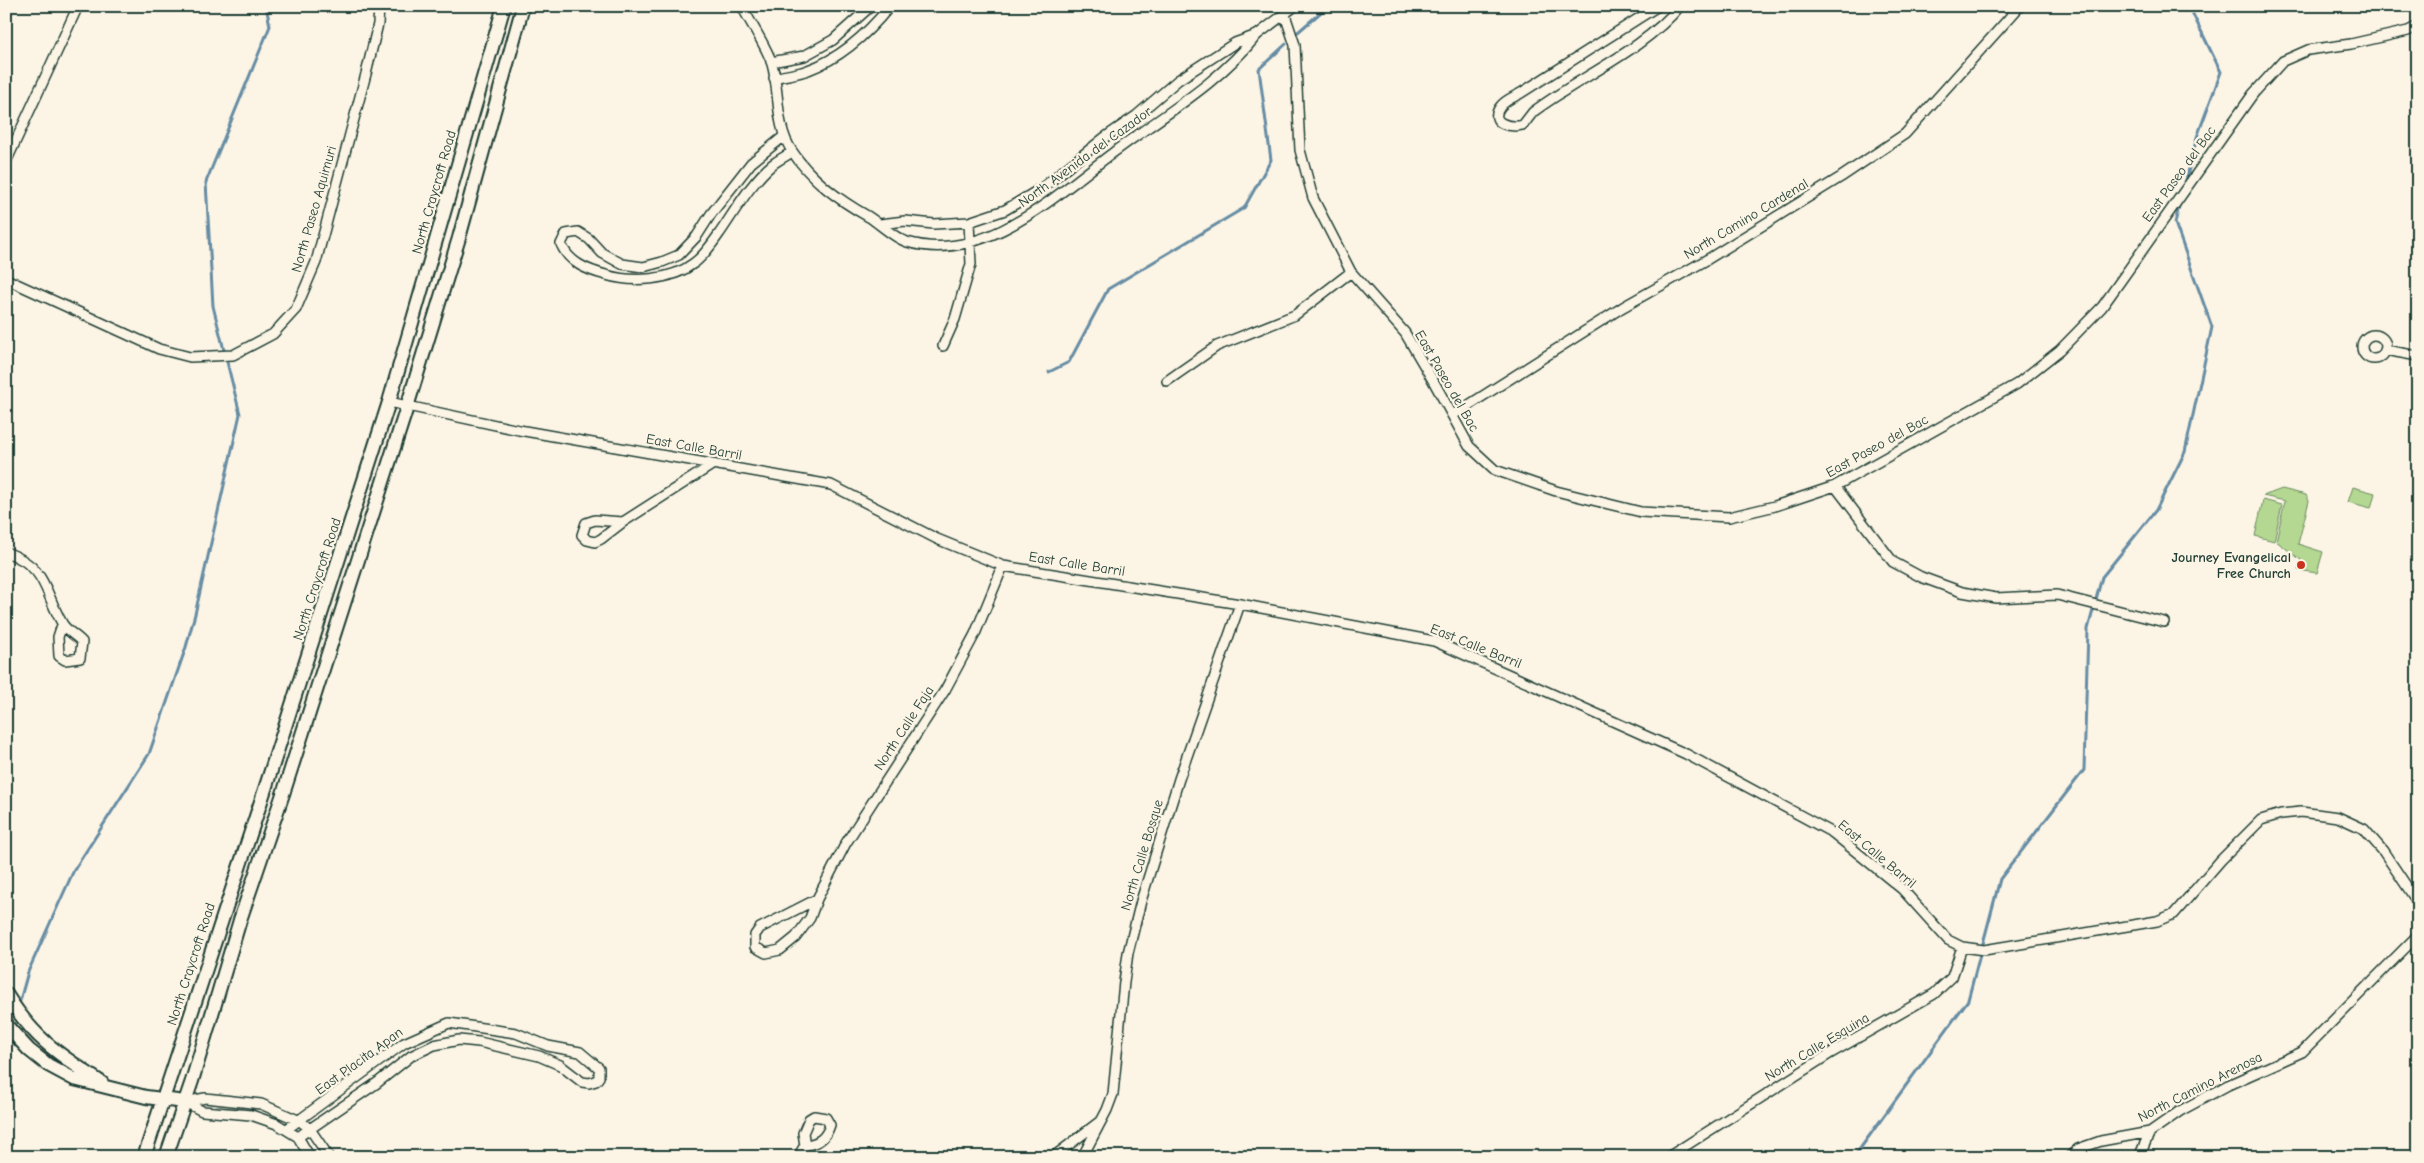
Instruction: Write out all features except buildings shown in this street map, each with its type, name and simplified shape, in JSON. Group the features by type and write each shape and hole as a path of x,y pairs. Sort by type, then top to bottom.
{"main road":[{"name":"North Craycroft Road","path":"144,1157 389,402 504,6"},
{"path":"166,1157 185,1102 240,920 285,788 408,407 459,238 523,6"},
{"path":"6,994 21,1017 39,1038 64,1058 108,1087"},
{"path":"6,1025 29,1050 48,1065 74,1079 163,1100 185,1102"}],"street":[{"path":"6,162 78,6"},
{"name":"North Paseo Aquimuri","path":"6,279 159,349 190,357 233,355 273,334 296,309 316,262 366,74 378,24 379,6"},
{"name":"North Avenida del Cazador","path":"742,6 771,62 783,137 792,152 814,178 841,201 880,224 905,242 935,246 971,242 1008,228 1053,200 1112,153 1191,98 1241,55 1257,35"},
{"path":"771,62 804,56 833,40 871,6"},
{"path":"774,78 808,70 840,54 878,20 890,6"},
{"name":"North Avenida del Cazador","path":"880,224 905,221 934,224 969,222 1005,210 1042,188 1089,149 1136,116 1178,80 1236,43 1257,35 1295,6"},
{"path":"1658,6 1620,32 1509,99 1500,107 1497,116 1499,122 1505,126 1515,127 1524,125 1533,112 1560,92 1640,42 1669,19 1680,6"},
{"name":"North Camino Cardenal","path":"1452,415 1623,307 1708,259 1841,177 1905,134 2020,6"},
{"name":"East Paseo del Bac","path":"1285,15 1295,45 1297,118 1302,158 1313,198 1351,272 1405,333 1468,446 1495,470 1556,492 1641,512 1729,517 1775,506 1835,486 2017,384 2060,350 2102,307 2253,94 2282,61 2308,50 2351,44 2408,31 2418,26"},
{"path":"783,137 751,163 711,214 697,236 679,255 643,267 622,264 602,253 589,239 578,232 566,234 561,244 565,254 575,263 619,279 652,278 672,274 694,263 708,249 754,184 773,164 792,152"},
{"path":"943,346 955,320 971,264 969,222"},
{"path":"1167,380 1217,346 1296,315 1351,272"},
{"path":"2386,350 2418,356"},
{"name":"East Calle Barril","path":"389,402 519,430 806,479 831,485 936,539 1003,566 1240,604 1434,641 1686,754 1833,832 1902,890 1948,940 1962,947 1984,950 2157,921 2174,914 2221,860 2261,820 2281,814 2301,812 2338,817 2364,829 2418,903"},
{"path":"623,522 712,464"},
{"path":"1835,486 1893,562 1921,577 1962,592 1996,598 2057,596 2164,622"},
{"path":"6,552 33,565 50,592 62,624"},
{"name":"North Calle Faja","path":"817,899 760,928 754,935 755,947 766,953 780,950 796,937 810,918 817,899 846,843 949,682 976,634 1003,566"},
{"name":"North Calle Bosque","path":"1080,1157 1085,1152 1102,1121 1112,1094 1128,953 1141,901 1179,779 1240,604"},
{"name":"North Camino Arenosa","path":"2068,1157 2078,1149 2101,1141 2150,1132 2180,1112 2228,1086 2302,1052 2418,935"},
{"name":"North Calle Esquina","path":"1668,1157 1831,1053 1934,994 1952,977 1962,947"},
{"name":"East Placita Apan","path":"287,1129 404,1043 448,1023 516,1033 548,1046 580,1052 599,1068 599,1076 596,1081 589,1083 575,1078 560,1065 539,1056 479,1042 459,1040 434,1045 411,1056 377,1083 298,1138"},
{"path":"185,1102 205,1098 249,1101 300,1121 310,1129 329,1157"},
{"path":"185,1102 202,1111 251,1115 287,1129 298,1138 310,1157"},
{"path":"1053,1157 1075,1138 1102,1121"},
{"path":"2139,1157 2150,1132"},
{"path":"798,1157 805,1144"}],"green space":[{"path":"2353,487 2375,493 2371,508 2348,502"},
{"path":"2282,489 2306,495 2309,501 2298,544 2323,552 2317,573 2298,570 2301,560 2276,541 2285,501 2263,496"},
{"path":"2263,500 2282,505 2274,541 2255,536"}],"waterway":[{"path":"19,1004 28,972 74,870 149,754 186,647 195,614 240,414 213,306 206,182 270,26 266,6"},
{"path":"1298,32 1328,6"},
{"path":"2185,184 2197,137 2221,72 2189,6"},
{"path":"1049,372 1069,362 1108,289 1244,208 1271,160 1259,69 1286,44"},
{"path":"1854,1157 1968,1000 2000,879 2084,770 2088,629 2102,577 2156,510 2185,452 2212,327 2175,223 2180,202"},
{"path":"6,1046 9,1036"}],"place":[{"name":"Journey Evangelical Free Church","path":"2301,565"}]}
